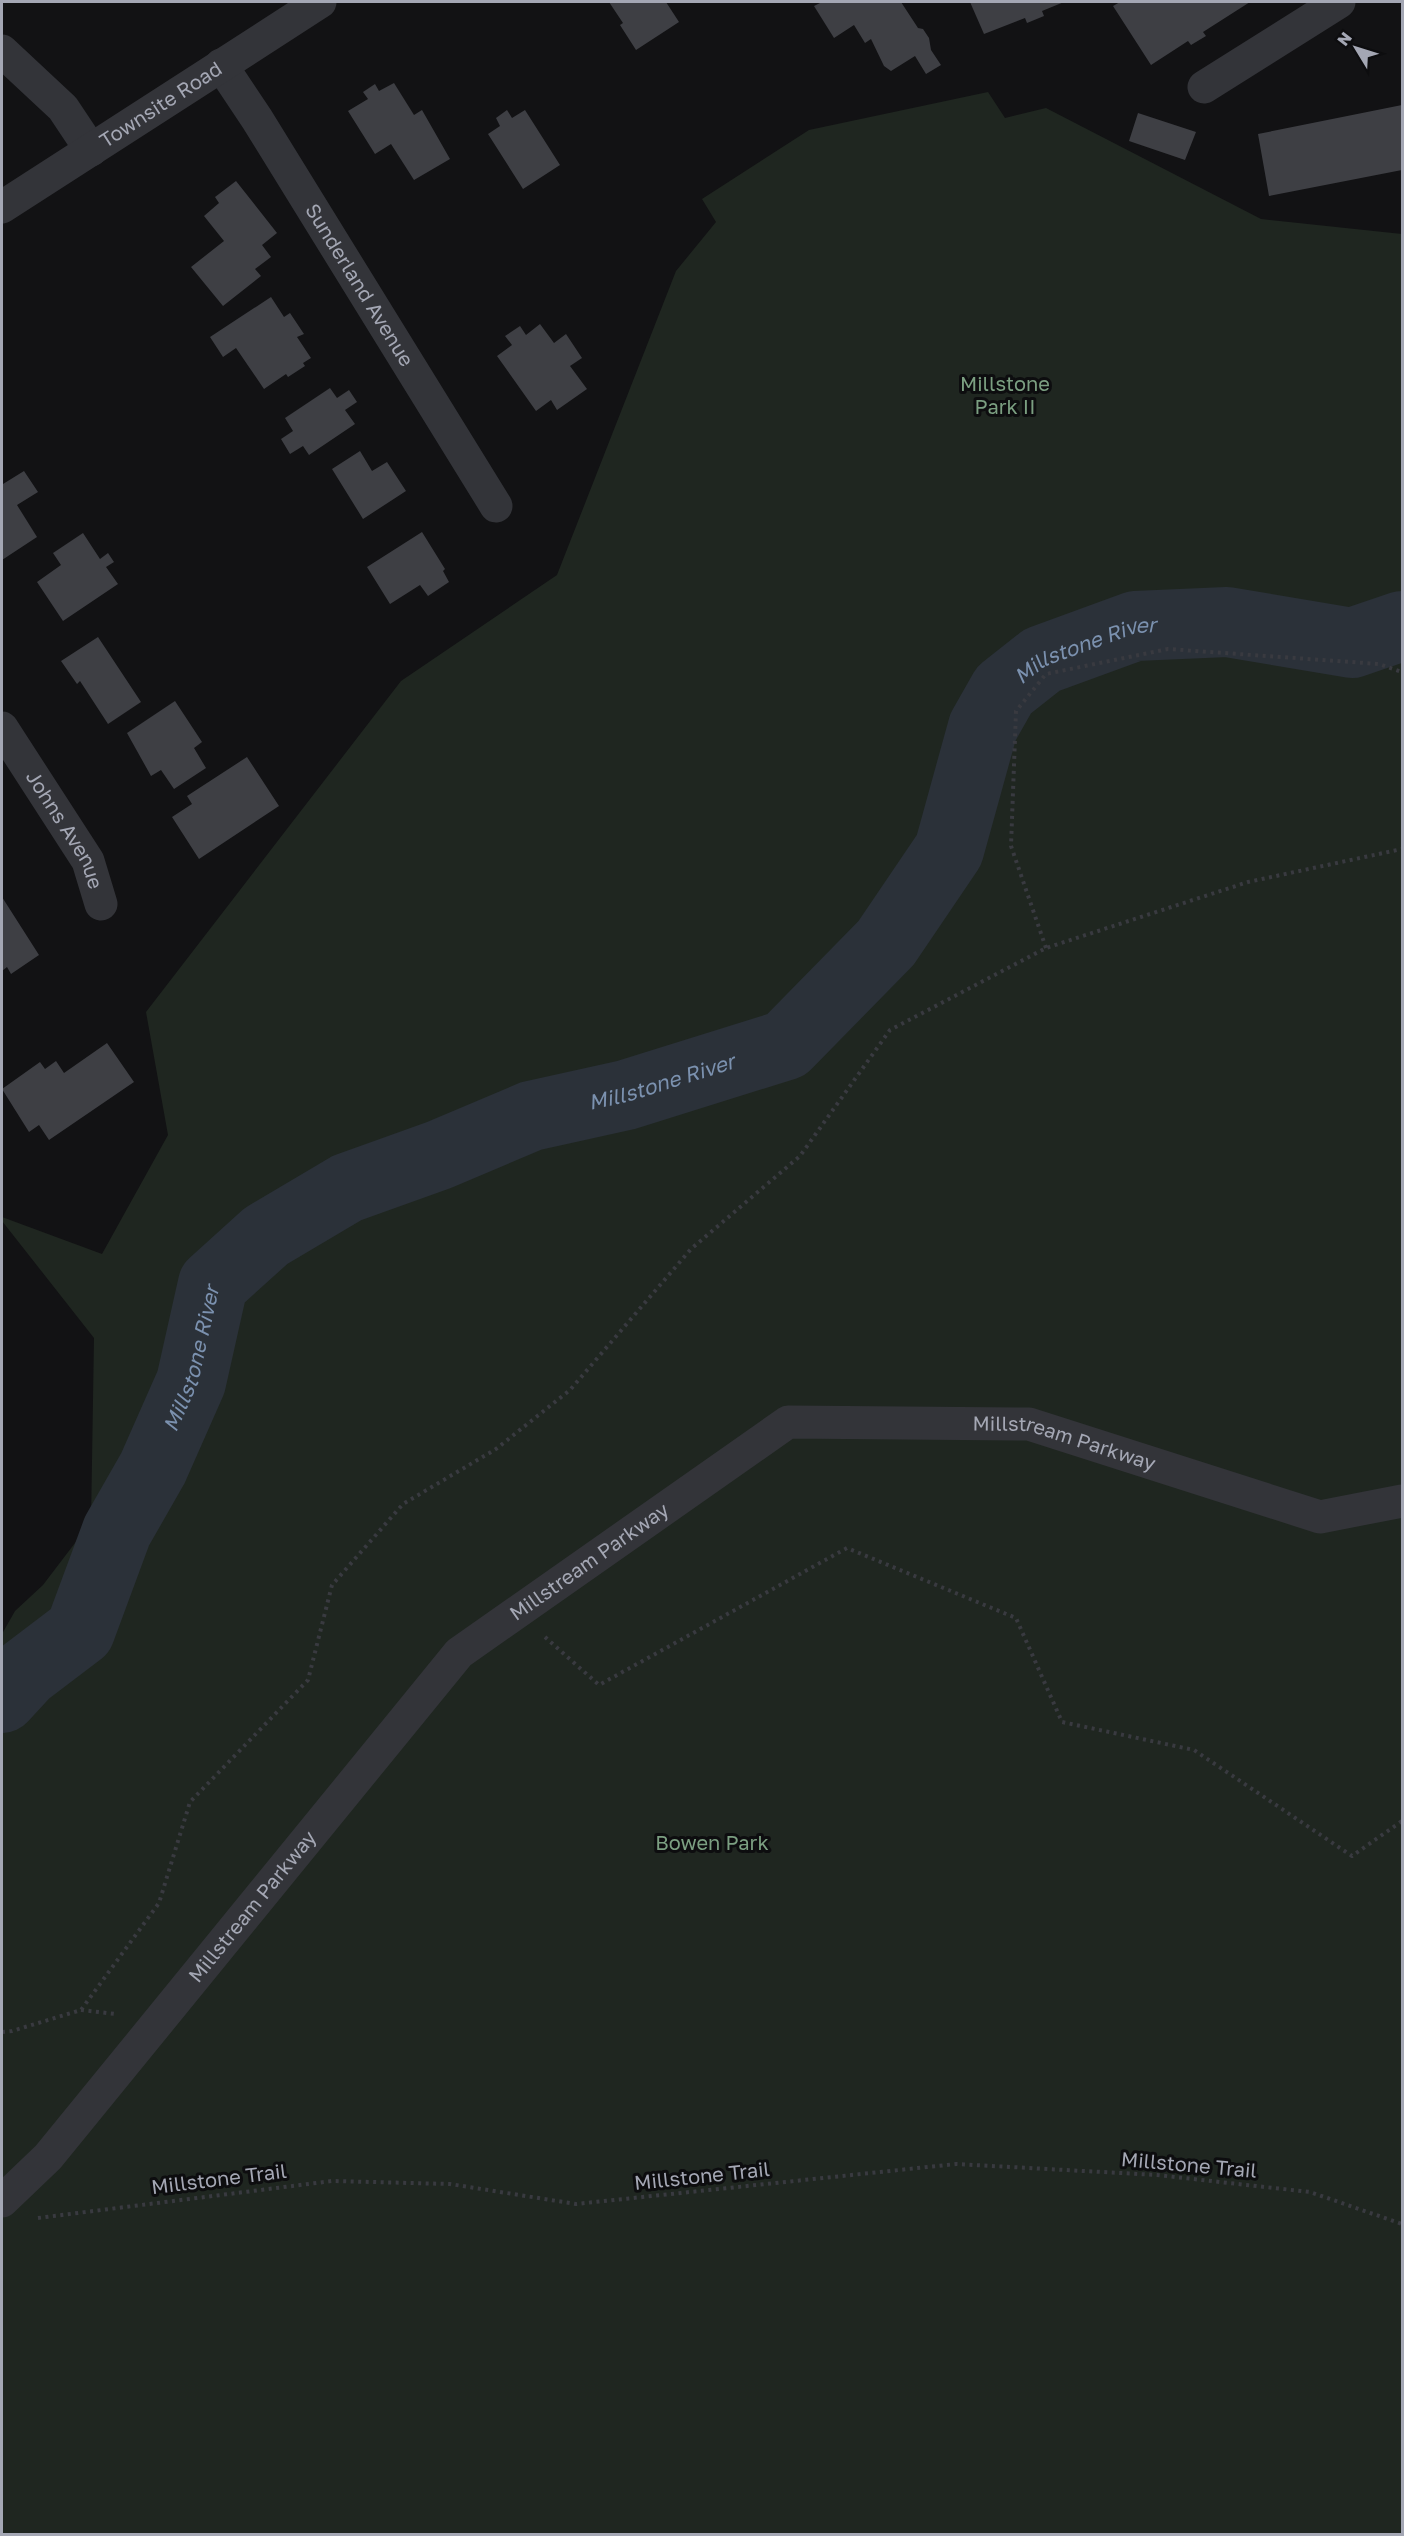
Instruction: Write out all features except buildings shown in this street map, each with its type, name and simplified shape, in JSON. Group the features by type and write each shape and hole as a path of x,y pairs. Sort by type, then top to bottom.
{"street":[{"name":"Townsite Road","path":"2,207 320,2"},
{"path":"1204,87 1339,2"},
{"path":"2,51 63,108 91,150"},
{"name":"Sunderland Avenue","path":"221,65 496,506"},
{"name":"Johns Avenue","path":"2,728 88,861 101,904"},
{"name":"Millstream Parkway","path":"2,2201 48,2157 459,1653 788,1422 1029,1424 1320,1517 1402,1501"}],"path":[{"path":"1046,948 1011,846 1016,711 1046,674 1168,649 1379,664 1402,672"},
{"path":"2,2032 81,2010 159,1903 190,1802 308,1680 332,1585 404,1504 496,1449 570,1390 691,1249 800,1156 890,1030 1046,948 1248,882 1402,849"},
{"path":"518,1612 599,1685 847,1548 1016,1618 1062,1722 1194,1750 1352,1856 1402,1821"},
{"name":"Millstone Trail","path":"35,2219 332,2181 450,2184 576,2204 956,2164 1157,2175 1310,2192 1402,2224"}],"green space":[{"name":"Bowen Park","path":"988,92 1005,118 1046,108 1261,219 1402,234 1402,2534 2,2534 2,1634 15,1611 43,1585 91,1522 94,1338 2,1221 2,1217 102,1254 168,1135 146,1012 401,681 557,575 676,271 716,222 702,199 809,130"}],"waterway":[{"name":"Millstone River","path":"2,1698 26,1672 80,1631 117,1531 153,1468 191,1382 213,1284 266,1236 347,1188 439,1155 531,1116 626,1095 786,1045 886,943 949,850 983,727 1004,690 1042,660 1135,626 1227,622 1352,643 1402,626"}],"park label":[{"name":"Millstone Park II","path":"1005,396"}]}
